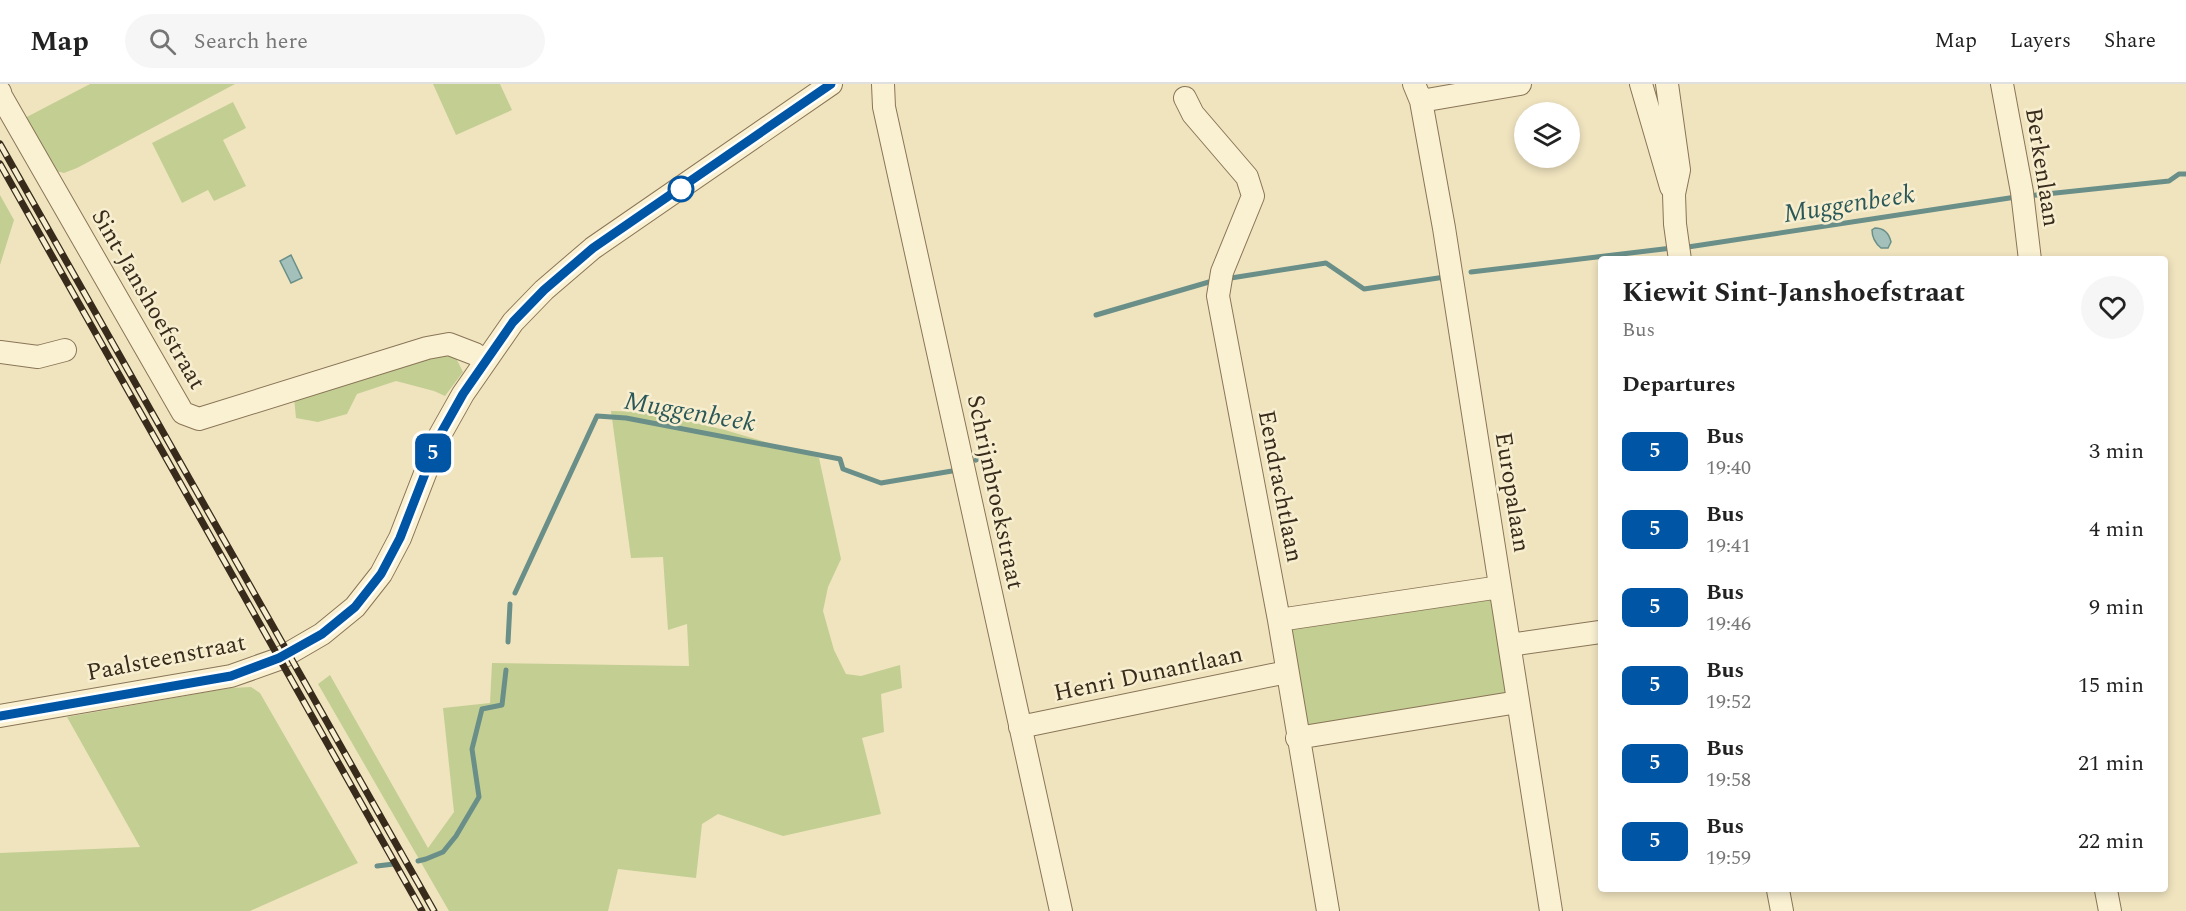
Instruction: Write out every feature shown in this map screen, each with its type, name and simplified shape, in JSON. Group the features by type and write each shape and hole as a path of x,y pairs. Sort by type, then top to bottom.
{"street":[{"name":"Paalsteenstraat","path":"0,716 231,676 279,658 322,634 355,607 381,574 400,538 440,435 463,394 513,322 544,290 593,248 831,84"},
{"name":"Schrijnbroekstraat","path":"883,84 884,107 1061,911"},
{"path":"1417,93 1520,84"},
{"path":"1641,84 1664,168 1674,194"},
{"path":"1667,84 1679,170 1674,194 1679,256"},
{"name":"Berkenlaan","path":"2002,84 2022,192 2030,256"},
{"name":"Sint-Janshoefstraat","path":"0,92 183,413 199,419 449,344 475,354 485,361"},
{"name":"Europalaan","path":"1417,93 1444,228 1551,911"},
{"name":"Eendrachtlaan","path":"1185,98 1193,114 1247,177 1253,195 1222,272 1218,296 1279,620 1297,738 1328,911"},
{"path":"0,352 38,357 65,350"},
{"path":"1279,620 1500,587"},
{"path":"1510,645 1598,632"},
{"name":"Henri Dunantlaan","path":"1020,727 1287,672"},
{"path":"1297,738 1518,702"},
{"path":"1778,892 1782,911"},
{"path":"2106,892 2110,911"}],"green space":[{"path":"90,84 235,84 77,168 64,173 56,171 21,120"},
{"path":"433,84 500,84 512,110 456,135"},
{"path":"233,102 246,128 223,140 246,186 214,201 208,190 182,203 152,143"},
{"path":"0,195 14,220 0,265"},
{"path":"444,353 456,358 463,372 445,396 396,381 357,394 347,414 318,422 296,418 294,398"},
{"path":"611,411 650,412 725,430 819,458 841,559 828,587 823,611 834,650 846,674 861,676 900,665 902,688 881,694 884,732 862,738 881,814 783,836 718,814 702,824 696,878 618,869 608,911 449,911 318,684 330,675 428,848 454,812 443,708 490,703 492,663 689,666 687,624 668,630 663,557 631,558"},
{"path":"1495,597 1508,695 1304,730 1286,628"},
{"path":"251,687 260,693 358,863 250,911 0,911 0,853 140,847 67,717 230,688"}],"water":[{"path":"1875,228 1887,234 1891,242 1888,248 1881,248 1876,242 1872,230"},
{"path":"291,255 302,278 291,283 280,261"}],"waterway":[{"name":"Muggenbeek","path":"2028,196 2169,181 2179,174 2186,174"},
{"name":"Muggenbeek","path":"1688,247 2016,197"},
{"name":"Muggenbeek","path":"1605,256 1672,248"},
{"name":"Muggenbeek","path":"1471,272 1598,257"},
{"name":"Muggenbeek","path":"1231,278 1326,263 1364,289 1445,277"},
{"name":"Muggenbeek","path":"1096,315 1209,282"},
{"name":"Muggenbeek","path":"515,593 597,416 626,418 840,459 843,469 881,483 958,470"},
{"name":"Muggenbeek","path":"508,642 510,604"},
{"name":"Muggenbeek","path":"418,861 443,852 456,836 479,797 472,749 482,709 502,705 506,670"},
{"name":"Muggenbeek","path":"377,866 394,864"}],"railway":[{"path":"0,144 434,911"},
{"path":"0,164 422,911"}],"bus line":[{"name":"5","path":"0,716 231,676 288,654 322,634 355,607 381,574 400,538 440,435 463,394 513,322 544,290 593,248 831,84"}]}
